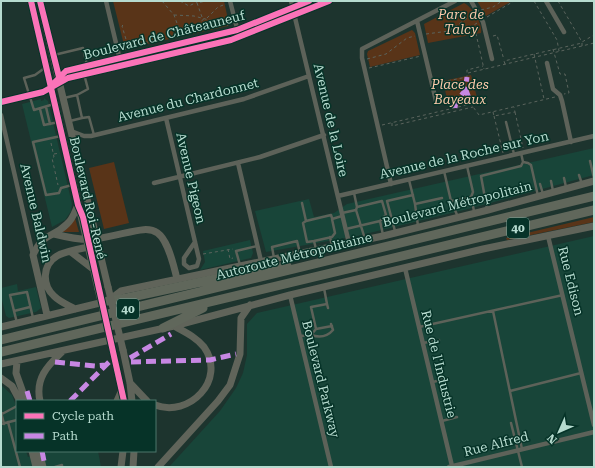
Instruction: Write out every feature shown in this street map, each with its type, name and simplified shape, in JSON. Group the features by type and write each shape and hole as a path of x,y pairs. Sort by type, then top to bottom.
{"highway":[{"name":"Autoroute Métropolitaine","path":"1,340 594,196"},
{"name":"Autoroute Métropolitaine","path":"1,352 594,210"},
{"path":"108,301 252,271 330,260"},
{"path":"163,328 184,316 226,298"}],"main road":[{"name":"Boulevard Roi-René","path":"31,1 124,400"},
{"name":"Boulevard Roi-René","path":"40,1 97,238 130,383 132,400"},
{"name":"Boulevard de Châteauneuf","path":"51,87 59,79 63,72 88,66 121,62 238,31 309,1"},
{"name":"Boulevard de Châteauneuf","path":"294,8 329,1"},
{"name":"Boulevard de Châteauneuf","path":"59,79 84,74 183,40 238,31"},
{"name":"Boulevard Métropolitain","path":"1,326 108,301 121,291 275,258 349,244 475,214 594,180"},
{"path":"33,254 42,239 54,234 69,222 78,205"},
{"path":"1,364 62,352 174,326 290,295 594,226"},
{"path":"75,309 53,296 48,289 46,280 47,268 52,260 58,256 71,252 97,238 142,228 155,232 163,237 167,244 177,279"},
{"path":"54,234 88,243"},
{"path":"71,252 93,268"},
{"name":"Avenue Baldwin","path":"33,254 47,315"},
{"path":"158,467 218,401 230,385 240,354 241,318 251,305"},
{"path":"156,405 172,408 189,404 202,394 209,379 210,362 204,347 194,337 174,326"},
{"path":"40,400 38,389 41,376 47,366 62,352"},
{"path":"17,361 16,373 26,400"},
{"path":"1,378 12,386 19,400"},
{"path":"130,383 147,400"},
{"path":"117,400 121,392"},
{"path":"32,452 36,467"},
{"path":"39,452 43,467"},
{"path":"121,467 123,452"},
{"path":"133,467 134,452"}],"street":[{"path":"106,1 121,62"},
{"path":"392,184 361,53 365,46 455,1"},
{"path":"471,1 482,20 492,59"},
{"path":"546,1 564,32"},
{"path":"231,2 238,31"},
{"name":"Avenue de la Loire","path":"294,8 349,244"},
{"path":"417,21 436,102"},
{"path":"547,63 553,89 560,96 571,142"},
{"name":"Avenue du Chardonnet","path":"71,131 88,136 94,135 244,100 309,76"},
{"name":"Boulevard de Châteauneuf","path":"1,102 43,92 51,87"},
{"name":"Avenue Baldwin","path":"1,115 33,254"},
{"name":"Avenue Pigeon","path":"166,118 195,242 199,263 195,267 189,268 186,266 184,260 195,242"},
{"path":"154,183 238,163 280,151 324,135"},
{"name":"Avenue de la Roche sur Yon","path":"338,196 594,136"},
{"path":"238,163 261,261"},
{"name":"Rue Edison","path":"548,236 594,425"},
{"name":"Rue de l'Industrie","path":"405,268 442,421 451,467"},
{"name":"Boulevard Parkway","path":"290,295 331,467"},
{"name":"Rue Alfred","path":"451,467 594,432"}],"lane":[{"path":"53,55 83,48 88,66"},
{"path":"46,67 35,75 24,78 34,110 55,104"},
{"path":"64,98 77,95 88,89 84,74"},
{"path":"77,95 82,118"},
{"path":"46,107 50,124"},
{"path":"40,109 44,125 59,122"},
{"path":"69,121 89,116 94,135"},
{"path":"506,122 514,154"},
{"path":"62,136 33,142 46,195 59,193 63,188 74,185"},
{"path":"488,210 481,176 521,166 523,162 522,152"},
{"path":"590,161 594,180"},
{"path":"523,162 530,164 540,195"},
{"path":"467,166 473,192 471,196 475,214"},
{"path":"444,171 453,209 458,218"},
{"path":"579,175 582,184"},
{"path":"529,178 533,177"},
{"path":"564,178 567,188"},
{"path":"409,179 415,204 415,216 418,227"},
{"path":"551,181 554,192"},
{"path":"540,184 540,195"},
{"path":"354,192 360,225 366,240"},
{"path":"395,233 387,201 413,195"},
{"path":"451,201 471,196"},
{"path":"415,204 442,198"},
{"path":"332,219 357,208 382,200 386,215 380,221 346,229"},
{"path":"302,203 306,221 303,223 307,242 330,237 335,233 331,215 306,221"},
{"path":"453,209 472,204"},
{"path":"380,221 383,236"},
{"path":"330,237 332,247"},
{"path":"275,258 272,247 297,241 300,253"},
{"path":"314,241 316,250"},
{"path":"240,266 236,251 257,246"},
{"path":"324,287 328,308"},
{"path":"17,323 11,295 27,292 33,319"},
{"path":"419,327 563,295"},
{"path":"316,329 311,307 327,304"},
{"path":"14,311 30,307"},
{"path":"493,311 510,391 522,467"},
{"path":"300,336 311,334 318,337 329,335 333,330 332,325 316,329 311,334"},
{"path":"423,343 439,340"},
{"path":"510,391 581,373"},
{"path":"432,382 448,378"},
{"path":"16,406 1,413 2,424 16,420"},
{"path":"442,421 457,417"},
{"path":"8,422 20,467"},
{"path":"511,423 520,450"},
{"path":"55,467 62,467"}],"path":[{"path":"162,1 174,15 183,40 218,8 231,2"},
{"path":"180,1 189,6 206,1"},
{"path":"362,60 386,54 407,38 449,31 478,12 493,7 502,1"},
{"path":"485,70 474,25 514,1"},
{"path":"534,1 556,40 560,52"},
{"path":"558,1 582,42 582,46"},
{"path":"197,3 202,17"},
{"path":"174,15 202,17 238,31"},
{"path":"121,62 128,46 122,26 123,25"},
{"path":"487,38 497,35 505,65"},
{"path":"504,61 582,42 594,35"},
{"path":"128,46 148,42"},
{"path":"468,73 594,43"},
{"path":"378,126 471,104 480,114 560,96 569,92 565,74 560,74 553,50"},
{"path":"534,54 545,100"},
{"path":"364,69 425,55"},
{"path":"442,82 467,77 467,70 484,66"},
{"path":"392,123 392,126 474,107"},
{"path":"514,107 522,152"},
{"path":"493,112 504,157"},
{"path":"494,116 515,112"},
{"path":"50,141 54,157 52,158 59,185"},
{"path":"53,155 61,152"},
{"path":"228,248 230,259"},
{"path":"203,254 232,248"}],"shaded area":[{"path":"44,98 48,101 72,204 71,211 65,220 52,227 22,104 41,99 41,101 44,100"},
{"path":"594,148 594,175 468,209 357,236 266,252 255,211 309,199 314,217 334,213 347,204"},
{"path":"594,236 594,467 169,467 220,411 236,388 243,373 247,355 247,324 257,313"},
{"path":"250,240 253,253 251,258 200,270 205,262 203,251"},
{"path":"17,284 18,291 36,287 41,308 36,312 9,318 6,316 1,296 1,288"},
{"path":"1,385 12,395 16,407 16,452 26,452 28,457 45,452 98,452 101,467 1,467"}],"green space":[{"path":"113,1 224,1 229,24 228,26 125,49"},
{"name":"Parc de Talcy","path":"477,1 512,1 486,16"},
{"name":"Parc de Talcy","path":"464,3 479,20 481,33 428,43 424,24"},
{"name":"Parc de Talcy","path":"412,30 415,33 420,55 370,67 367,54 368,51"},
{"name":"Place des Bayeaux","path":"471,75 478,101 449,108 443,81"},
{"path":"114,162 129,223 104,229 89,168"},
{"path":"594,217 594,222 507,240 506,238"},
{"path":"75,218 79,232 61,232"}],"marked path":[{"path":"455,108 456,101 465,91 467,77"},
{"path":"466,90 471,104"},
{"path":"130,358 171,334"},
{"path":"131,362 210,360 236,354"},
{"path":"71,400 110,361"},
{"path":"55,362 95,366 106,365"},
{"path":"27,391 30,400"},
{"path":"42,452 44,461"}],"cycle path":[{"path":"31,1 78,205 83,217 124,400"},
{"path":"40,1 59,77"},
{"path":"53,84 66,71 237,30 309,1"},
{"path":"1,102 43,92 68,78 231,40 329,1"}]}
